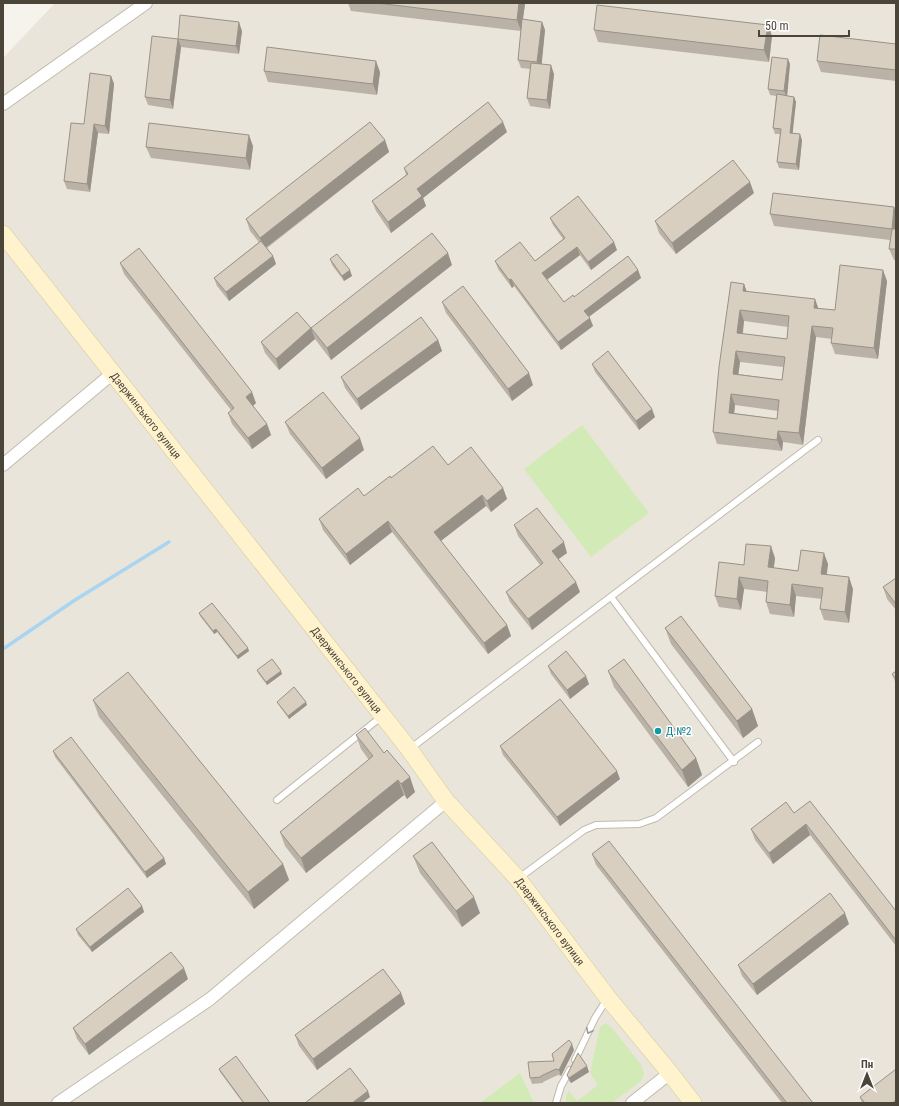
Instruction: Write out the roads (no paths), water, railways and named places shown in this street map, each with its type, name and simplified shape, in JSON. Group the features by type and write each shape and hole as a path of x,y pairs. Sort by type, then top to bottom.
{"main road":[{"name":"Дзержинського вулиця","path":"3,234 409,749 446,801 518,879 608,998 693,1103"}],"street":[{"path":"3,104 146,3"},
{"path":"3,465 113,373"},
{"path":"58,1103 210,1000 446,801"},
{"path":"632,1103 670,1073"}],"lane":[{"path":"409,749 818,440"},
{"path":"611,597 734,762"},
{"path":"277,800 383,716"},
{"path":"518,879 584,830 596,825 639,824 656,818 734,762 758,742"},
{"path":"556,1103 561,1086 595,1018 608,998"}],"waterway":[{"path":"3,649 75,600 169,542"}],"place":[{"name":"Д.№2","path":"658,731"}]}
